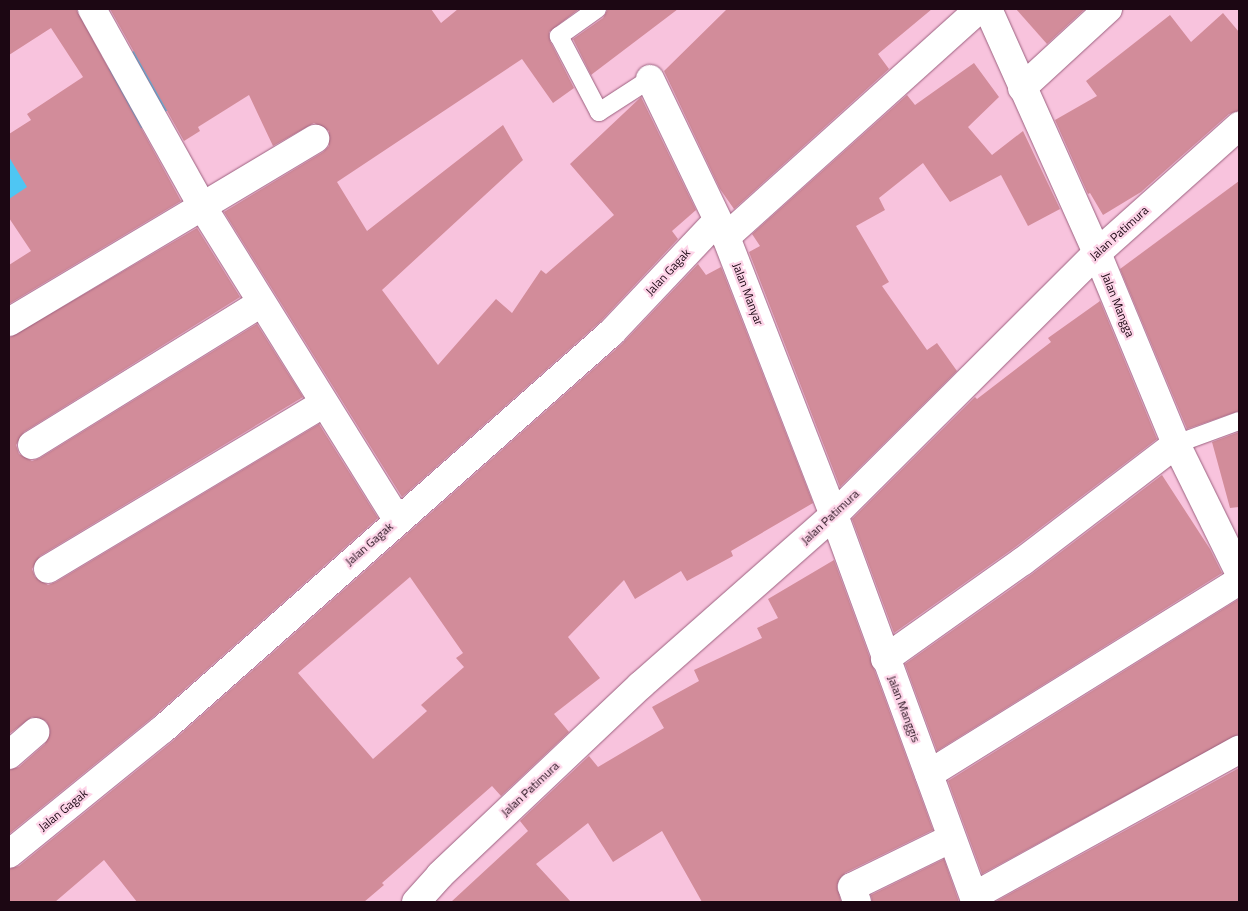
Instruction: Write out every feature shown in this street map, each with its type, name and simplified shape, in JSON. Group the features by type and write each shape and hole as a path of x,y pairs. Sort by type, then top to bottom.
{"street":[{"path":"92,9 119,61 202,206 261,304 397,519"},
{"name":"Jalan Gagak","path":"9,854 163,729 397,519 612,332 721,229 979,9"},
{"name":"Jalan Mangga","path":"988,9 1097,253 1176,444 1239,572"},
{"path":"1022,88 1108,9"},
{"name":"Jalan Manyar","path":"650,79 721,229 834,515"},
{"name":"Jalan Patimura","path":"416,902 440,875 641,685 834,515 1097,253 1239,126"},
{"path":"9,322 315,139"},
{"path":"32,445 261,304"},
{"path":"48,570 324,403"},
{"path":"885,659 1023,561 1176,444"},
{"name":"Jalan Manggis","path":"834,515 885,659 929,774 950,839 975,899"},
{"path":"929,774 1239,581"},
{"path":"9,755 35,732"},
{"path":"975,899 1239,750"},
{"path":"857,902 852,887 950,839"}],"lane":[{"path":"597,9 559,36 599,112 650,79"},
{"path":"1176,444 1239,421"}],"building":[{"path":"9,9 76,9 181,201 9,304 9,265 31,251 9,218 9,199 27,187 9,157 9,134 31,120 27,114 83,77 51,28 9,55"},
{"path":"110,9 431,9 441,23 458,9 579,9 549,32 550,41 574,88 553,103 522,59 337,182 367,231 503,125 523,160 382,290 438,365 496,299 512,313 541,270 546,274 614,215 570,164 641,97 696,210 672,231 678,239 601,321 402,497 224,212 323,152 329,146 329,131 314,123 273,146 249,95 198,127 200,131 184,141"},
{"path":"608,9 678,9 591,75 573,39 603,18"},
{"path":"727,9 932,9 878,54 889,69 734,209 720,189 664,71"},
{"path":"1016,9 1085,9 1047,44"},
{"path":"1223,13 1239,32 1239,111 1229,114 1141,192 1103,215 1090,193 1088,194 1055,120 1097,96 1086,81 1170,15 1191,42"},
{"path":"974,63 999,97 968,127 992,155 1023,131 1060,209 1028,226 1001,175 950,202 923,163 879,198 885,210 856,226 889,282 882,286 927,350 937,343 957,371 840,487 749,252 760,246 752,234 907,95 915,105"},
{"path":"1239,181 1239,411 1187,429 1120,269"},
{"path":"197,228 240,297 24,432 16,445 19,454 32,461 40,458 257,324 303,397 40,556 32,569 35,577 48,585 56,582 319,424 378,518 153,717 9,834 9,770 19,767 45,744 50,729 46,721 32,717 9,734 9,338"},
{"path":"698,264 706,275 721,267 813,503 731,551 733,556 687,581 681,571 635,599 624,580 568,637 600,678 554,714 569,732 501,796 492,786 382,883 384,885 364,902 137,902 104,860 55,902 9,902 9,869 19,866 173,741 622,344","holes":["410,577 463,653 456,658 464,667 421,705 427,711 373,759 298,673"]},
{"path":"1100,301 1157,439 1014,548 894,633 852,519 975,397 977,399 1051,342 1048,338"},
{"path":"1239,432 1239,507 1230,508 1212,442"},
{"path":"1162,475 1210,549 1222,573 937,751 905,664 1032,574"},
{"path":"834,560 933,830 845,873 837,885 841,902 702,902 662,831 613,862 588,823 536,864 571,902 451,902 528,831 520,821 589,756 598,767 664,728 652,707 699,681 694,670 762,638 757,628 778,618 768,599"},
{"path":"1239,599 1239,734 982,874 948,781"},
{"path":"1239,768 1239,902 995,902"},
{"path":"944,859 959,902 872,902 871,895"}],"waterway":[{"path":"9,178 255,9"}]}
